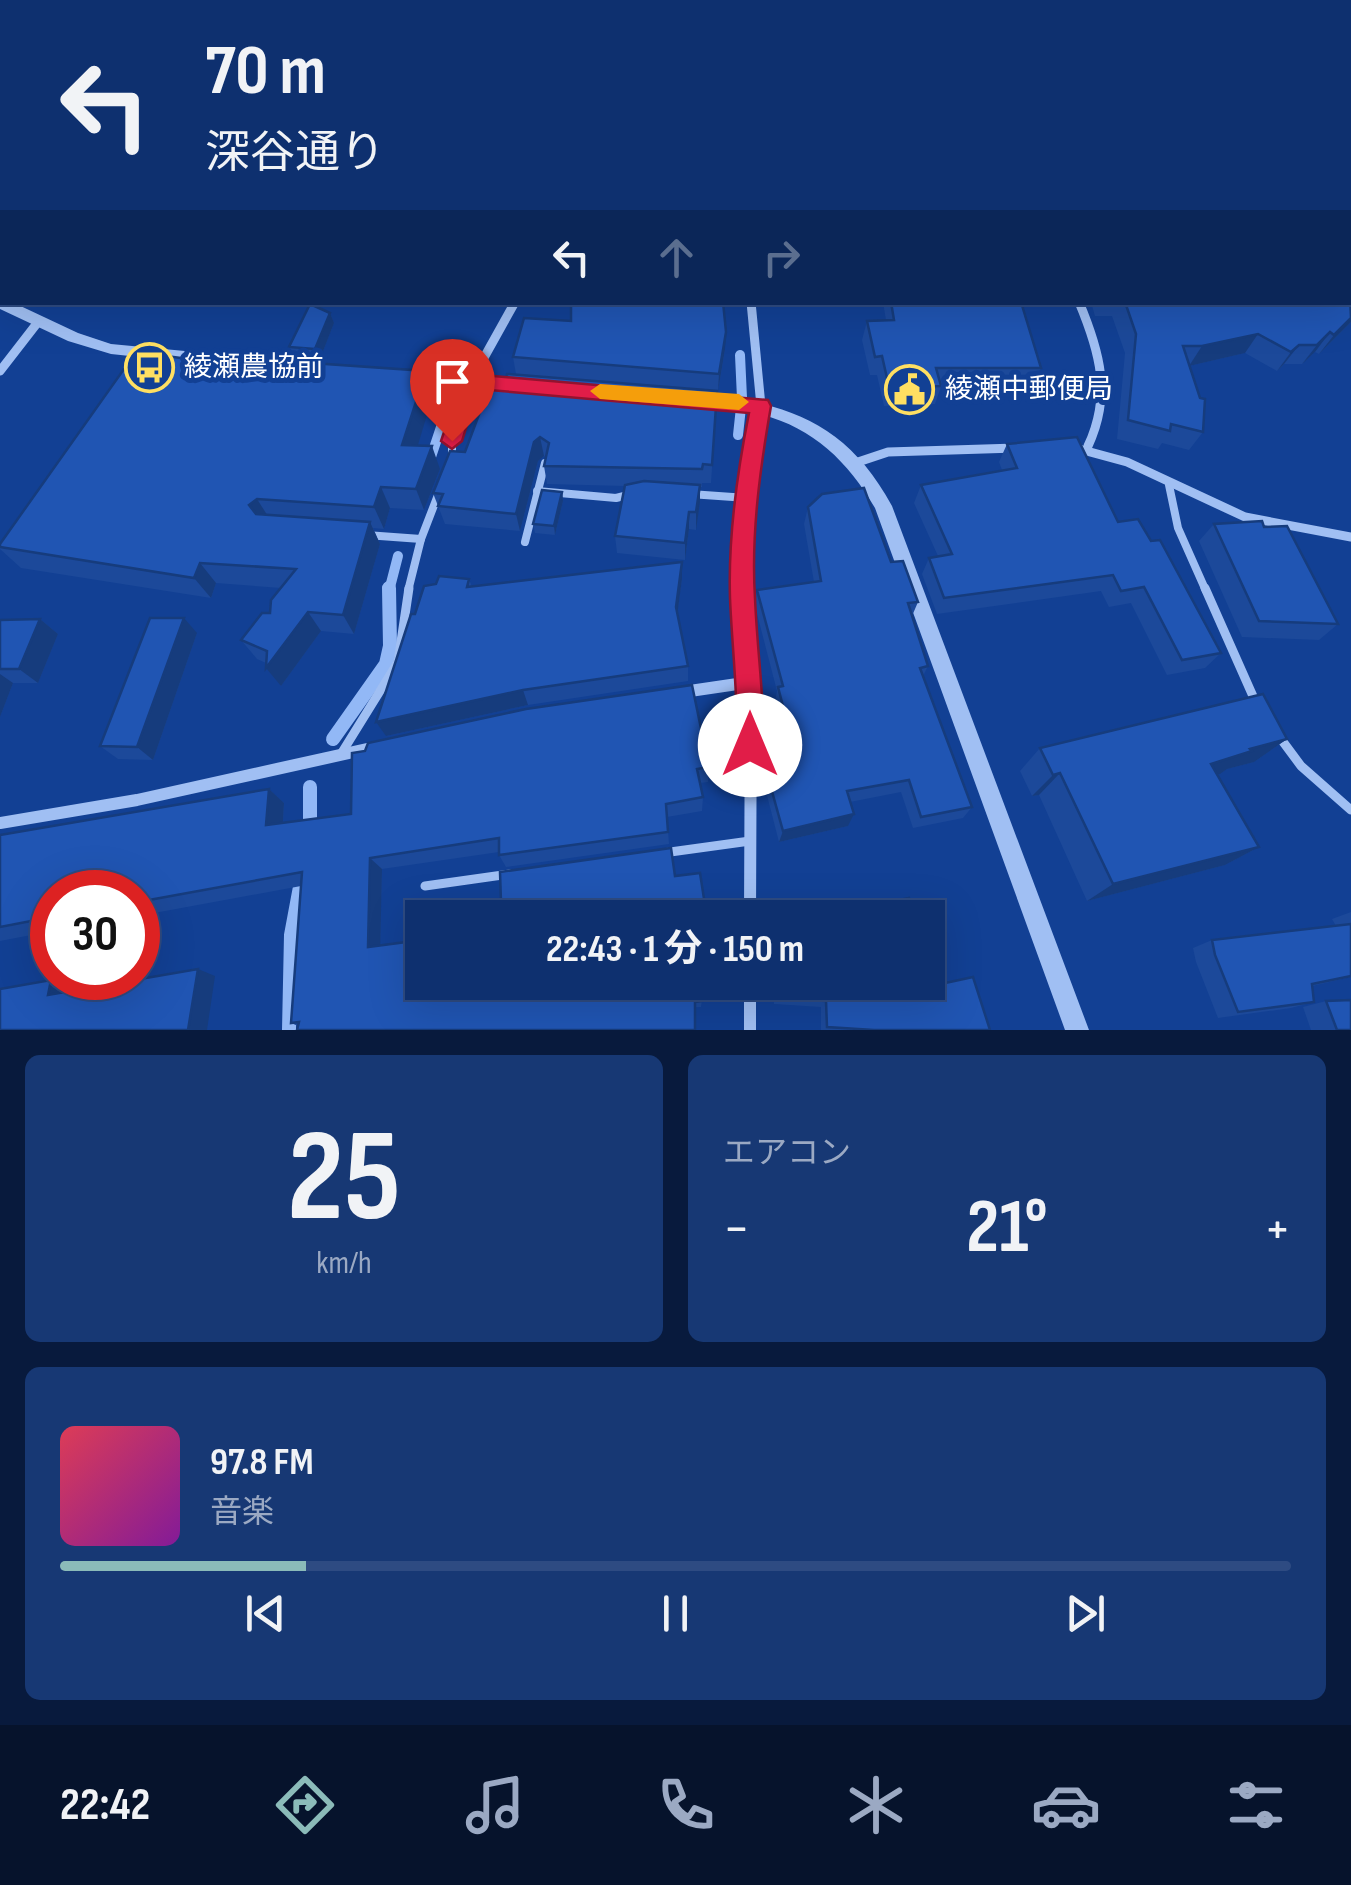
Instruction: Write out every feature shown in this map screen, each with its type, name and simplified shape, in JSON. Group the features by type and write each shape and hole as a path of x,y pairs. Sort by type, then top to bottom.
{"street":[{"path":"6,305 38,322 111,349 302,368"},
{"path":"471,381 513,305"},
{"path":"750,900 751,682 742,596 746,498 756,404 751,305"},
{"path":"1080,305 1099,350 1104,381 1102,422 1088,446"},
{"path":"0,371 38,322"},
{"path":"396,376 526,386"},
{"path":"675,397 756,404 816,431 858,462 889,524 1077,1030"},
{"path":"1048,447 1088,446 1169,485 1266,524 1351,537"},
{"path":"858,462 888,452 1028,448"},
{"path":"677,693 751,682"},
{"path":"0,823 138,800 397,743"},
{"path":"750,1000 750,1030"}],"lane":[{"path":"447,470 471,381"},
{"path":"525,542 544,462"},
{"path":"1169,485 1178,528 1258,709"},
{"path":"340,755 398,662 404,608 441,487"},
{"path":"538,491 616,498 644,491"},
{"path":"678,493 746,498"},
{"path":"346,534 422,539"},
{"path":"1269,723 1301,766 1351,810"},
{"path":"654,854 750,841"},
{"path":"426,886 521,873"}],"building":[{"path":"310,305 330,313 315,349 289,347"},
{"path":"571,305 723,305 726,332 719,374 513,357 524,318 571,321"},
{"path":"892,305 1022,305 1041,368 936,368 941,386 889,387 882,356 875,357 867,321 894,320"},
{"path":"1126,305 1350,305 1351,318 1334,335 1330,332 1317,345 1299,345 1291,352 1258,334 1202,346 1183,346 1200,398 1205,399 1203,432 1171,424 1170,431 1128,420 1136,334"},
{"path":"136,352 264,369 272,352 301,354 298,362 426,371 402,445 432,446 416,489 381,487 374,507 257,499 249,505 256,514 370,522 343,615 308,612 266,668 267,651 241,640 262,613 270,613 271,600 296,569 200,563 194,578 0,547"},
{"path":"507,374 717,391 712,465 703,464 702,469 544,466 549,443 540,437 534,442 516,514 438,506 443,494 433,493 450,451 465,452 493,377 506,378"},
{"path":"1077,437 1118,522 1138,519 1151,541 1160,540 1221,653 1182,660 1144,587 1121,591 1113,575 944,598 929,558 952,554 921,485 1017,468 1007,444"},
{"path":"644,481 700,485 696,512 689,512 685,543 615,536 625,485"},
{"path":"864,488 891,562 903,561 918,602 908,603 928,666 920,668 972,807 921,817 909,780 847,791 854,814 783,831 763,759 795,752 778,687 783,686 757,590 821,581 808,507 822,494"},
{"path":"542,490 562,492 554,526 533,524"},
{"path":"1262,521 1264,527 1287,526 1338,624 1259,621 1214,524"},
{"path":"682,562 676,607 688,666 523,690 376,722 411,614 415,614 424,586 436,584 439,576 469,579 467,587"},
{"path":"150,618 184,618 137,747 100,746"},
{"path":"40,619 19,669 0,669 0,620"},
{"path":"692,685 709,767 697,769 703,797 666,804 668,832 499,855 499,838 370,858 368,947 405,942 405,1000 702,1000 695,1002 695,1030 297,1030 299,1022 291,1023 302,872 160,898 160,870 30,870 30,921 0,927 0,835 269,789 266,825 351,814 352,753 365,751 368,743 526,709"},
{"path":"1263,694 1287,739 1211,764 1259,847 1113,884 1060,773 1053,775 1040,748"},
{"path":"671,848 675,876 700,873 704,900 501,900 500,872"},
{"path":"1351,924 1351,976 1312,984 1314,1002 1238,1012 1212,940"},
{"path":"198,969 188,1030 0,1030 0,989 30,984 30,1000 160,1000 160,976"},
{"path":"973,977 990,1030 827,1027 826,1001 810,1000 945,1000 945,983"},
{"path":"1351,1000 1351,1030 1337,1030 1326,1001"}],"waterway":[{"path":"738,435 742,398 740,355"},
{"path":"429,463 450,400"},
{"path":"389,591 398,556"},
{"path":"333,739 386,664 390,646 389,591"},
{"path":"310,787 310,833"},
{"path":"289,1030 291,935 302,876"}],"slow traffic":[{"path":"600,391 739,402"}],"place":[{"name":"綾瀬農協前","path":"149,367"},
{"name":"綾瀬中郵便局","path":"910,389"}],"route":[{"path":"452,441 471,381 761,406 748,474 742,596 751,682 750,745"}]}
